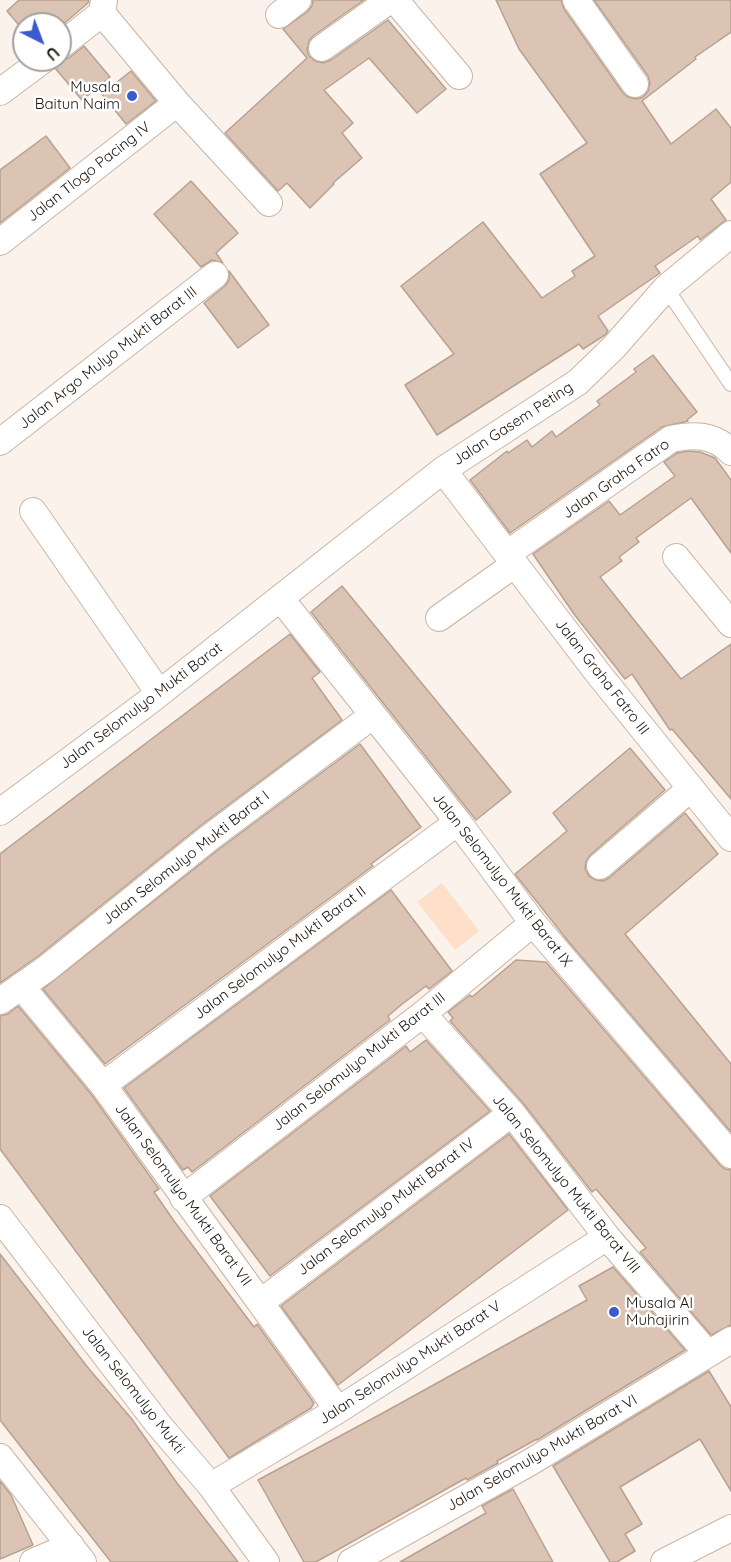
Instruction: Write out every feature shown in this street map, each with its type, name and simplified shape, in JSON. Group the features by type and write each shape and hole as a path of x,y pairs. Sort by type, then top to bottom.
{"street":[{"path":"576,0 635,84"},
{"path":"322,48 398,1 459,76"},
{"path":"72,35 103,6 177,103 269,203"},
{"path":"0,92 27,72"},
{"name":"Jalan Tlogo Pacing IV","path":"0,242 177,103"},
{"name":"Jalan Gasem Peting","path":"281,599 443,470 578,382 614,347 666,288 731,234"},
{"name":"Jalan Argo Mulyo Mukti Barat III","path":"0,442 215,275"},
{"name":"Jalan Graha Fatro","path":"511,559 671,439 690,435 706,437 724,444 731,452"},
{"name":"Jalan Graha Fatro III","path":"443,470 597,672 731,838"},
{"path":"33,511 159,693"},
{"path":"676,557 731,624"},
{"path":"439,618 511,559"},
{"name":"Jalan Selomulyo Mukti Barat","path":"0,812 281,599"},
{"name":"Jalan Selomulyo Mukti Barat IX","path":"281,599 458,822 533,923 731,1155"},
{"name":"Jalan Selomulyo Mukti Barat I","path":"0,1001 46,969 209,838 372,716"},
{"path":"600,866 691,788"},
{"name":"Jalan Selomulyo Mukti Barat II","path":"103,1085 458,822"},
{"name":"Jalan Selomulyo Mukti Barat III","path":"183,1197 423,1014 533,923"},
{"name":"Jalan Selomulyo Mukti Barat VII","path":"21,986 103,1085 338,1410"},
{"name":"Jalan Selomulyo Mukti Barat VIII","path":"423,1014 512,1113 607,1237 708,1354"},
{"name":"Jalan Selomulyo Mukti Barat IV","path":"261,1302 512,1113"},
{"name":"Jalan Selomulyo Mukti","path":"0,1218 158,1424 211,1486 266,1562"},
{"name":"Jalan Selomulyo Mukti Barat V","path":"211,1486 338,1410 607,1237"},
{"name":"Jalan Selomulyo Mukti Barat VI","path":"351,1562 529,1463 731,1340"},
{"path":"0,1457 77,1554 33,1562"},
{"path":"664,1562 731,1528"}],"lane":[{"path":"666,288 731,384"}],"shaded area":[{"path":"442,883 479,931 455,950 417,902"}],"building":[{"path":"19,0 89,0 72,17 72,12 12,12 12,17 7,11"},
{"path":"313,0 364,0 313,36 307,50 309,56 315,61 323,63 331,60 388,20 446,89 417,113 369,58 324,90 353,123 342,133 362,158 333,183 310,208 287,183 278,191 225,133 307,58 283,29 307,12"},
{"path":"496,0 561,0 564,9 623,93 636,99 643,97 648,91 650,83 648,76 594,0 731,0 731,32 695,57 696,59 642,101 671,144 716,109 731,128 731,182 711,199 726,220 700,240 698,236 655,266 660,273 598,316 608,331 605,335 583,349 579,344 437,435 405,385 454,354 401,286 483,222 542,298 575,276 572,271 595,256 540,174 587,143 519,49"},
{"path":"84,46 110,77 82,100 58,72 72,72 72,56"},
{"name":"Musala Baitun Naim","path":"131,71 156,101 126,124 102,94"},
{"path":"46,136 70,168 0,223 0,170"},
{"path":"191,181 238,233 216,253 223,263 212,260 201,267 154,214"},
{"path":"229,271 269,325 238,348 204,303 225,286 229,280"},
{"path":"653,355 697,412 688,421 662,427 510,533 470,480 507,451 508,453 527,440 532,447 552,431 556,437 600,405 597,401 636,372 634,369"},
{"path":"700,452 715,458 731,480 731,553 691,498 636,538 639,542 619,557 622,561 600,577 681,679 731,644 731,799 672,729 670,730 632,674 625,679 574,614 533,554 609,501 620,515 675,476 664,462 677,453"},
{"path":"342,586 511,792 476,820 311,612"},
{"path":"290,634 320,672 312,678 342,720 200,826 37,957 0,983 0,854"},
{"path":"360,744 421,827 371,864 373,866 105,1064 43,989 218,850"},
{"path":"630,748 665,790 590,855 585,869 589,876 596,880 603,881 609,878 685,813 718,854 625,934 731,1064 731,1132 568,941 515,874 567,831 553,813"},
{"path":"391,890 452,971 429,989 426,986 401,1005 388,1016 390,1020 192,1172 188,1167 183,1170 124,1088"},
{"path":"516,960 546,962 720,1165 731,1170 731,1325 711,1335 640,1252 646,1248 596,1189 592,1192 523,1103 450,1021 453,1018 448,1012 470,995 472,997"},
{"path":"18,1006 91,1094 159,1189 154,1192 174,1221 254,1327 257,1324 314,1403 311,1408 229,1458 0,1149 0,1016 8,1014"},
{"path":"426,1040 490,1111 270,1276 210,1196 406,1046 410,1052"},
{"path":"509,1134 568,1210 338,1385 281,1306"},
{"path":"0,1254 89,1369 131,1418 177,1483 238,1562 111,1562 0,1420"},
{"path":"613,1267 685,1350 537,1440 497,1461 498,1463 467,1480 466,1478 316,1562 304,1562 258,1480 587,1300 579,1286"},
{"path":"709,1371 731,1407 731,1491 700,1439 620,1487 642,1524 625,1534 635,1551 617,1562 610,1562 553,1466"},
{"path":"0,1481 11,1495 33,1545 0,1559"},
{"path":"513,1489 553,1562 400,1562 486,1513 482,1506"}],"place":[{"name":"Musala Baitun Naim","path":"132,96"},
{"name":"Musala Al Muhajirin","path":"614,1312"}]}
